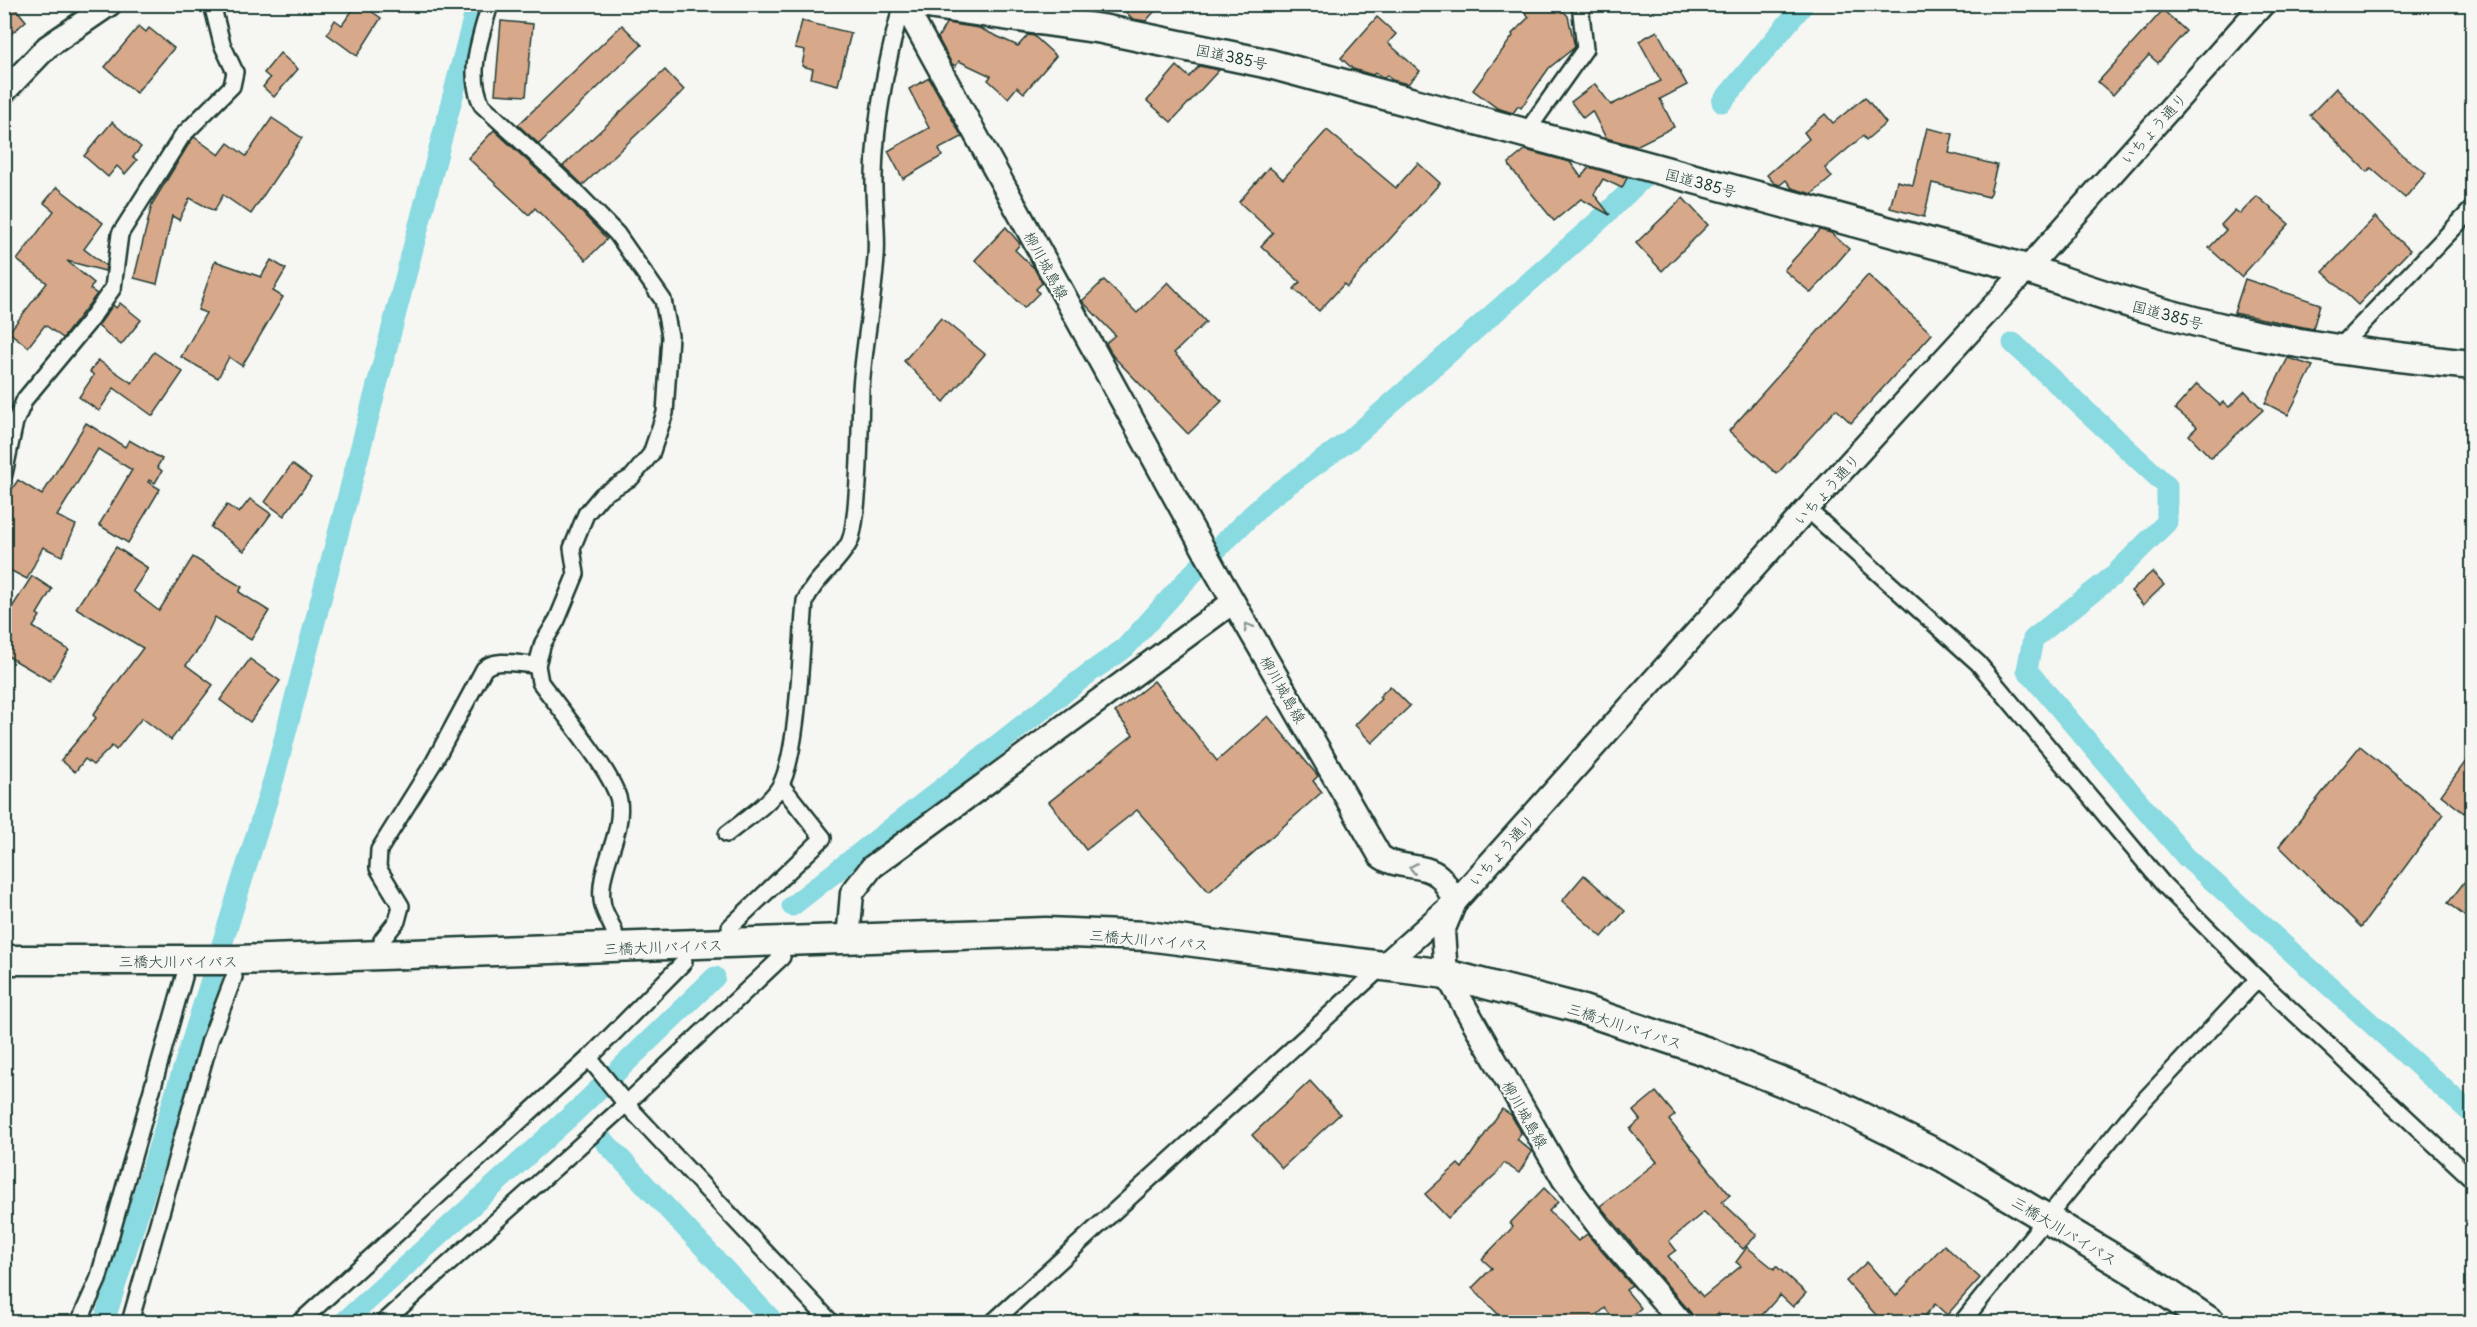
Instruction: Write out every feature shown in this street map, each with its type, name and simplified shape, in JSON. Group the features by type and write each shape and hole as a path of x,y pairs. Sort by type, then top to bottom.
{"highway":[{"name":"国道385号","path":"927,4 1102,29 1258,61 1527,131 1656,170 2027,269 2136,306 2246,333 2337,350 2472,366"},
{"name":"三橋大川バイパス","path":"4,960 189,969 235,968 1046,932 1147,936 1446,974 1574,1007 1708,1052 1825,1099 1945,1158 2136,1272 2211,1323"}],"street":[{"path":"4,92 47,47 110,4"},
{"path":"4,474 15,422 25,399 88,323 113,288 120,234 183,136 232,86 235,72 222,44 212,4"},
{"path":"490,4 476,57 474,75 476,92 482,105 576,192 616,234 663,300 670,336 665,413 651,454 632,477 602,495 586,514 572,548 576,574 557,620 543,643 537,665 540,682 611,780 619,801 619,824 604,882 603,905 614,932"},
{"path":"727,834 773,796 781,785 793,737 805,601 812,587 849,542 854,519 862,380 873,301 878,232 874,177 877,126 884,73 903,4"},
{"name":"柳川城島線","path":"903,4 1203,549 1380,856 1389,863 1432,871 1441,878 1455,902 1443,931 1446,974 1564,1180 1600,1228 1681,1323"},
{"path":"1527,131 1585,50 1580,4"},
{"name":"いちょう通り","path":"1383,966 1455,902 1807,509 2027,269 2263,4"},
{"path":"2337,350 2472,209"},
{"path":"1807,509 1978,663 2163,884 2259,979 2472,1179"},
{"path":"848,940 852,893 872,867 1233,602"},
{"path":"382,940 400,913 400,906 378,868 376,859 384,839 434,762 484,669 496,662 537,665"},
{"path":"730,927 823,838 781,785"},
{"path":"384,1323 626,1104 782,957"},
{"path":"300,1323 589,1058 684,962"},
{"path":"993,1323 1383,966"},
{"path":"130,1323 210,1040 235,968"},
{"path":"79,1323 98,1280 189,969"},
{"path":"1962,1323 2134,1111 2259,979"},
{"path":"589,1058 626,1104 831,1323"}],"building":[{"path":"4,4 12,4 26,21 4,40"},
{"path":"1117,4 1161,4 1146,21 1133,19"},
{"path":"1517,4 1557,4 1568,16 1575,47 1549,68 1521,108 1518,106 1513,113 1497,108 1473,90 1513,36 1512,34 1529,17"},
{"path":"355,7 365,7 381,18 357,56 327,34 335,20 342,25"},
{"path":"2163,10 2186,31 2158,63 2149,55 2113,95 2098,82"},
{"path":"1377,17 1396,34 1388,43 1420,71 1408,84 1392,80 1387,75 1384,78 1375,73 1373,75 1353,69 1341,58"},
{"path":"501,21 533,24 526,96 495,94"},
{"path":"802,21 851,33 838,85 811,78 813,69 802,66 805,50 795,48"},
{"path":"946,23 979,28 1018,46 1028,35 1034,36 1056,56 1024,93 1017,87 1008,98 988,80 991,76 959,61 956,66 952,64 938,38"},
{"path":"622,25 642,45 539,144 518,125"},
{"path":"139,26 146,32 149,28 174,48 136,93 105,67"},
{"path":"1657,31 1687,85 1660,99 1674,127 1636,146 1606,138 1592,111 1583,118 1571,102 1595,84 1611,105 1661,81 1639,41"},
{"path":"280,53 298,69 274,97 263,87 270,78 264,73"},
{"path":"1177,66 1189,77 1199,66 1219,70 1171,122 1147,101"},
{"path":"665,70 684,90 583,185 563,166"},
{"path":"929,78 962,137 939,149 942,156 903,179 888,151 929,128 909,89"},
{"path":"2336,88 2402,155 2426,173 2405,198 2371,168 2367,172 2310,115"},
{"path":"1865,97 1886,123 1866,140 1863,136 1825,168 1832,177 1812,194 1792,188 1786,180 1780,185 1774,183 1767,175 1809,139 1804,132 1825,114 1833,123"},
{"path":"272,118 302,138 251,214 223,195 214,211 190,198 179,220 172,216 157,284 134,278 152,204 194,137 219,155 228,143 246,156"},
{"path":"112,122 141,147 133,157 137,160 125,174 117,166 108,177 84,156"},
{"path":"1927,128 1953,134 1949,153 1997,165 1989,197 1932,183 1924,217 1890,208 1897,181 1913,185"},
{"path":"494,130 568,198 607,239 586,260 535,208 529,215 468,158"},
{"path":"1327,130 1396,188 1418,163 1440,183 1347,287 1344,284 1319,311 1294,289 1300,282 1261,246 1273,233 1239,202 1269,167 1283,179"},
{"path":"1525,150 1570,162 1581,177 1589,167 1627,178 1622,188 1603,179 1594,194 1610,215 1581,199 1554,221 1510,167 1509,163"},
{"path":"57,187 103,223 84,249 106,266 105,271 67,261 94,283 90,289 97,294 63,338 45,325 28,347 9,332 47,283 17,260 54,211 44,203"},
{"path":"2257,196 2289,224 2241,277 2209,248 2226,230 2221,225 2235,210 2240,214"},
{"path":"1683,198 1708,225 1662,271 1636,243"},
{"path":"2375,217 2410,250 2358,305 2323,272"},
{"path":"1006,227 1020,244 1015,250 1034,268 1042,283 1036,289 1039,293 1024,308 975,260"},
{"path":"1820,230 1831,233 1849,249 1811,293 1784,270"},
{"path":"271,260 286,269 273,291 283,297 242,366 229,357 218,378 181,357 206,313 198,310 215,261 261,277"},
{"path":"1868,275 1932,334 1851,423 1836,409 1777,474 1729,431"},
{"path":"2245,279 2320,304 2313,329 2234,313"},
{"path":"1104,280 1137,313 1168,282 1206,322 1174,353 1222,401 1188,434 1113,356 1106,343 1115,335 1082,301"},
{"path":"120,303 141,320 121,345 98,326 113,305 116,308"},
{"path":"941,318 985,354 944,402 904,361"},
{"path":"154,352 183,372 153,416 114,388 99,411 79,397 94,375 90,372 98,360 132,383"},
{"path":"2288,358 2313,366 2288,415 2265,403"},
{"path":"2197,384 2220,405 2223,402 2229,407 2245,391 2263,410 2211,458 2189,435 2197,427 2175,409"},
{"path":"86,423 125,447 129,440 162,459 157,467 162,471 155,483 149,480 148,482 160,489 128,543 99,525 132,470 98,449 57,516 76,525 62,556 43,547 27,579 4,567 4,501 18,480 42,495"},
{"path":"292,464 311,478 284,516 265,502"},
{"path":"250,499 271,514 244,551 211,527 227,505 239,513"},
{"path":"116,547 148,568 133,591 159,611 193,557 242,587 239,592 269,611 251,640 215,617 201,646 186,665 213,685 171,740 142,718 116,750 112,746 93,765 85,759 75,772 61,760 96,718 93,715 143,648 76,608"},
{"path":"2152,572 2164,585 2143,605 2131,591"},
{"path":"32,576 52,589 37,614 40,616 33,627 69,650 50,681 4,654 4,620"},
{"path":"250,659 280,681 250,722 220,700"},
{"path":"1154,681 1217,761 1268,716 1318,776 1313,781 1322,792 1209,892 1137,810 1086,850 1049,802 1133,735 1115,712"},
{"path":"1390,686 1410,706 1372,743 1355,725 1381,699 1379,697"},
{"path":"2360,746 2444,814 2361,927 2279,846"},
{"path":"2472,753 2472,802 2464,813 2441,795"},
{"path":"2472,872 2472,922 2448,903"},
{"path":"1584,875 1625,911 1602,937 1562,901"},
{"path":"1310,1081 1340,1114 1282,1168 1252,1135"},
{"path":"1656,1092 1675,1115 1669,1120 1730,1195 1722,1202 1757,1235 1743,1249 1704,1212 1669,1241 1676,1250 1668,1256 1703,1297 1741,1266 1736,1262 1747,1247 1774,1269 1776,1266 1806,1293 1793,1307 1780,1295 1755,1323 1728,1323 1718,1313 1708,1323 1695,1323 1691,1313 1600,1206 1657,1162 1630,1129 1640,1120 1633,1111"},
{"path":"1502,1109 1511,1115 1521,1133 1517,1139 1532,1152 1519,1173 1504,1163 1497,1173 1448,1218 1425,1194 1458,1164 1462,1168"},
{"path":"1544,1188 1558,1202 1549,1211 1578,1241 1587,1234 1632,1286 1626,1290 1641,1308 1624,1323 1617,1323 1605,1308 1588,1323 1490,1323 1498,1314 1472,1288 1492,1268 1482,1259 1513,1227 1510,1223"},
{"path":"1944,1245 1980,1278 1947,1315 1935,1304 1919,1323 1883,1323 1846,1281 1867,1262 1896,1296"}],"waterway":[{"path":"104,1322 274,778 477,4"},
{"path":"1722,102 1804,4"},
{"path":"792,906 1089,673 1125,648 1189,577 1268,499 1350,440 1603,217 1645,176"},
{"path":"2013,343 2167,486 2167,522 2113,576 2033,639 2027,670 2186,857 2472,1114"},
{"path":"344,1322 576,1111 715,977"},
{"path":"605,1142 774,1322"}]}
